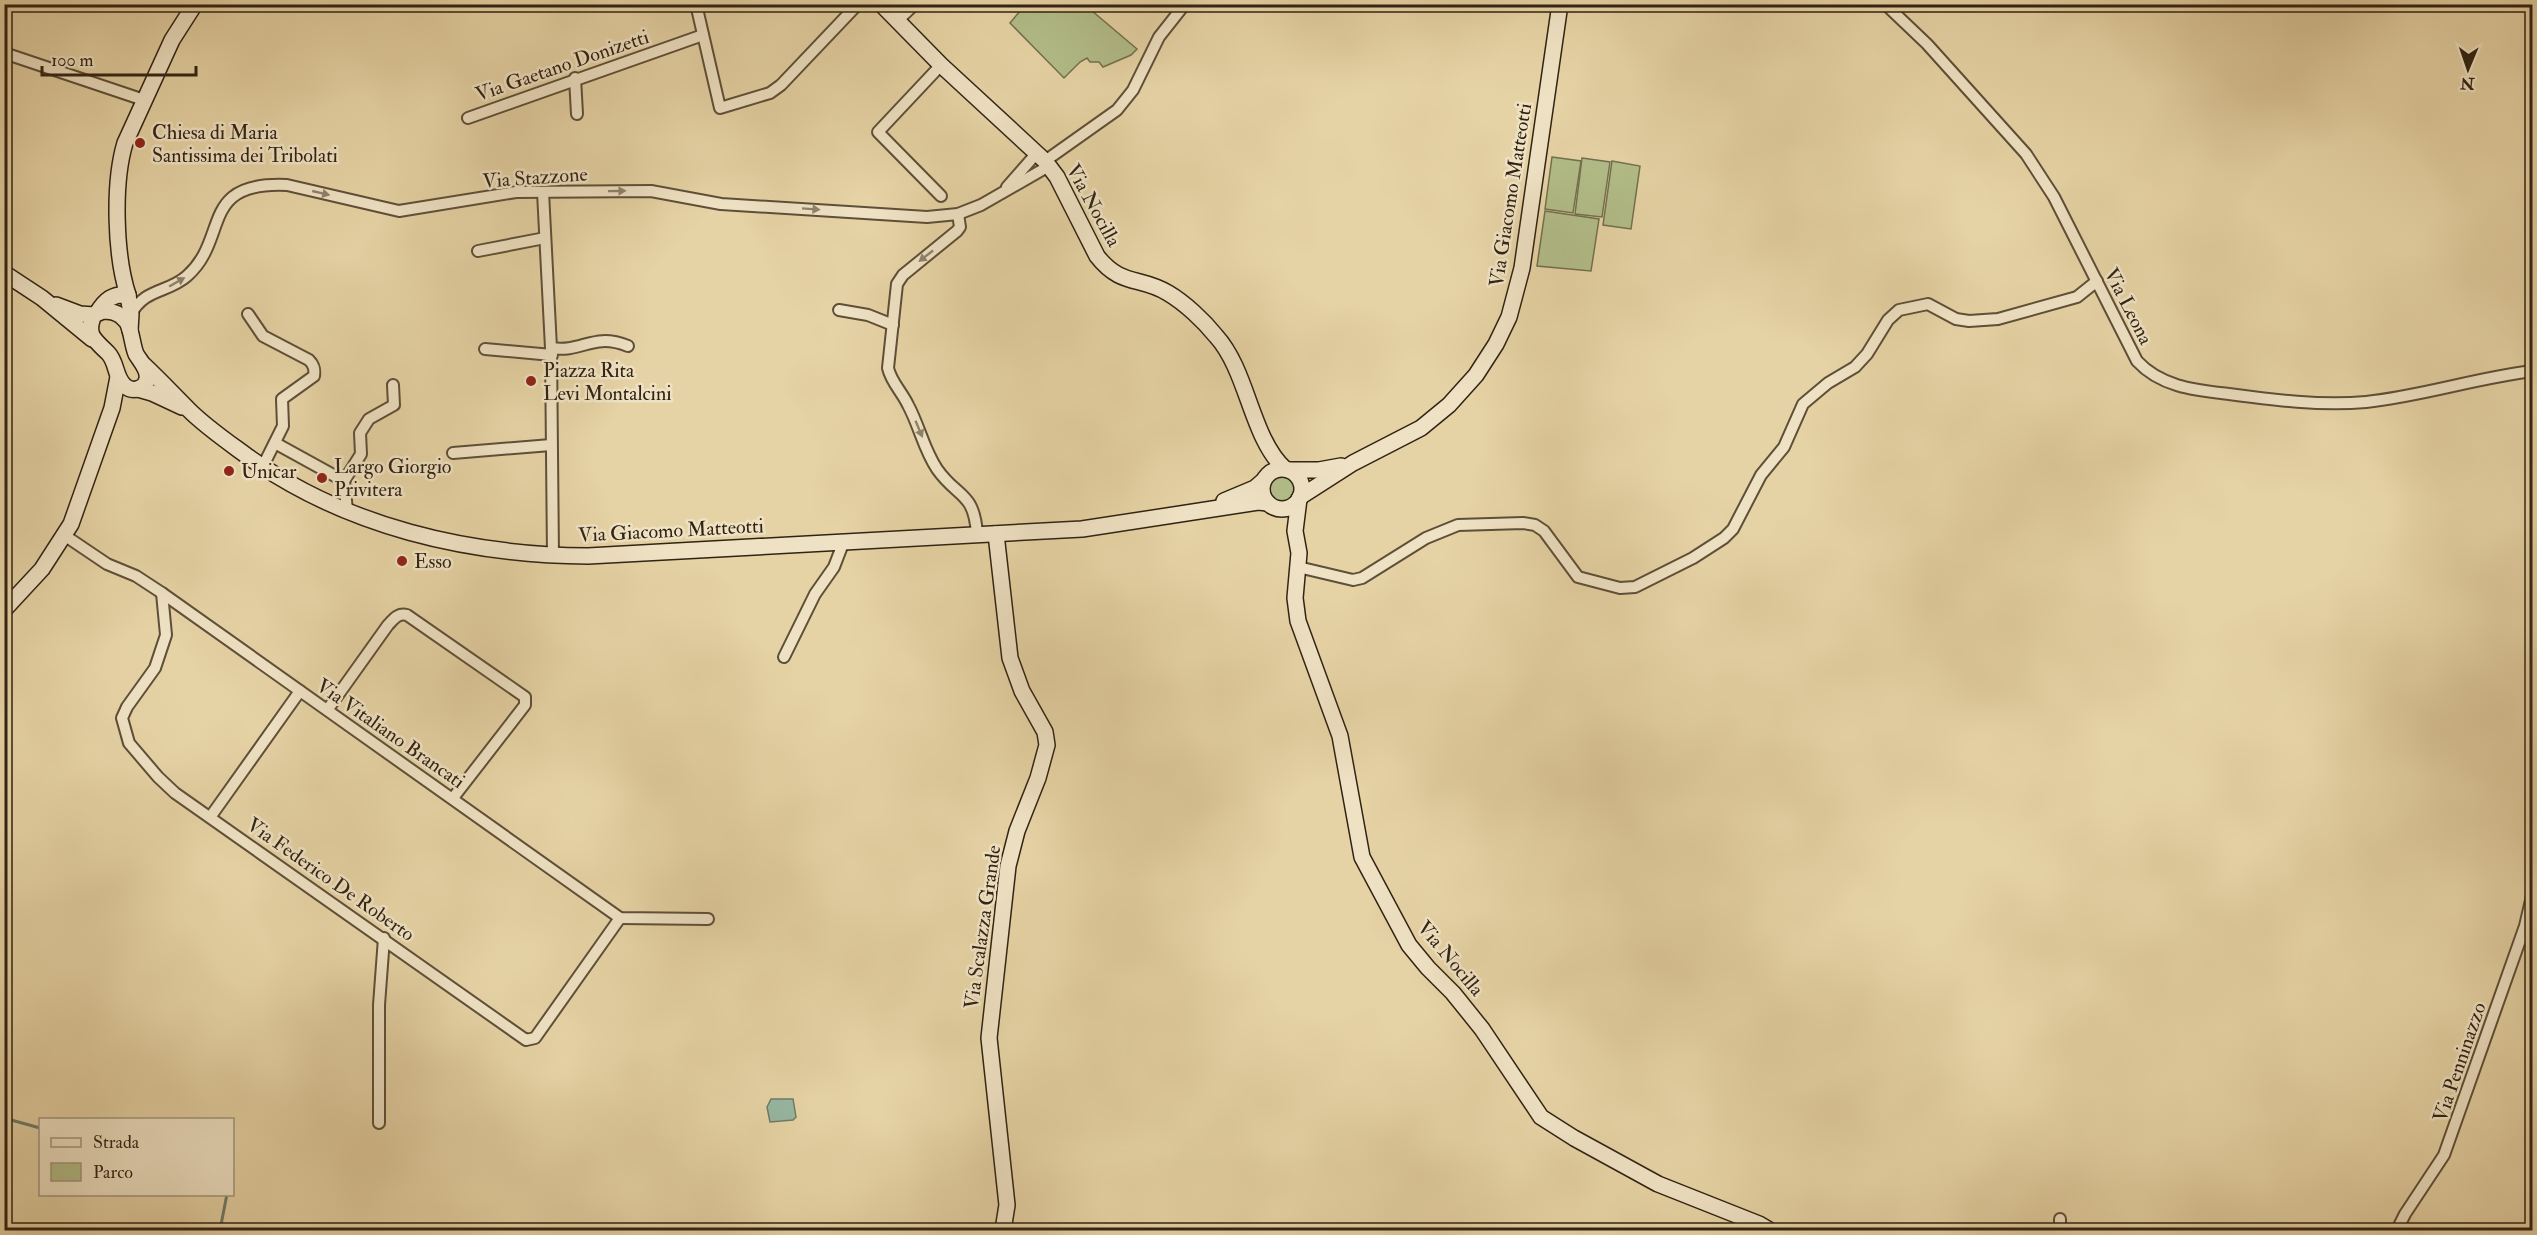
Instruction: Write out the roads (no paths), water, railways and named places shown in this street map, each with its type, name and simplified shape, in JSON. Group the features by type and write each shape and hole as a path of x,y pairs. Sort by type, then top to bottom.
{"main road":[{"path":"130,330 131,314 118,287 121,267 118,196 120,160 125,143 172,40 195,4"},
{"name":"Via Nocilla","path":"881,4 941,65 1043,160 1057,177 1097,256 1105,266 1120,277 1169,294 1216,335 1229,356 1272,455 1287,470"},
{"name":"Via Giacomo Matteotti","path":"1353,463 1421,428 1449,405 1476,375 1496,344 1509,317 1522,268 1560,4"},
{"path":"4,273 42,298 110,355 122,383 152,393 190,411"},
{"path":"92,339 89,326 95,314 102,304 121,295"},
{"path":"42,298 67,310 95,314 110,312 120,314 127,322 136,354 190,411"},
{"path":"112,408 121,396 144,386 147,380 144,365"},
{"path":"4,610 42,569 71,524 112,408 118,377"},
{"name":"Via Giacomo Matteotti","path":"190,411 262,466 327,502 408,533 507,552 588,556 996,534 1082,529 1188,514"},
{"path":"1272,455 1263,496 1288,519 1295,531"},
{"path":"1188,514 1237,497 1273,471 1319,470 1353,463"},
{"path":"1188,514 1258,502 1286,508 1353,463"},
{"path":"1287,470 1294,473 1301,484 1299,498"},
{"name":"Via Nocilla","path":"1299,498 1295,531 1299,553 1295,598 1298,621 1340,735 1362,857 1409,945 1428,968 1454,993 1482,1029 1541,1117 1574,1138 1658,1184 1769,1230"},
{"name":"Via Scalazza Grande","path":"996,534 1010,658 1022,691 1045,732 1047,745 1038,778 1017,831 1008,866 989,1038 1007,1206 1003,1230"}],"street":[{"path":"696,4 720,108 771,93 781,86 858,4"},
{"path":"897,21 915,4"},
{"path":"1002,193 1043,160 1117,110 1126,100 1159,37 1185,4"},
{"name":"Via Leona","path":"1885,4 1927,44 2026,154 2054,197 2136,361 2153,375 2177,386 2270,400 2345,403 2400,397 2532,371"},
{"name":"Via Gaetano Donizetti","path":"468,117 703,35"},
{"path":"4,53 144,100"},
{"path":"941,65 878,132 941,196"},
{"path":"575,78 577,114"},
{"name":"Via Stazzone","path":"131,314 137,302 143,297 178,283 194,269 202,257 222,208 241,192 255,188 287,185 399,211 516,192 651,191 721,204 927,217 958,214 1002,193 1043,160"},
{"path":"543,192 551,352 553,556"},
{"path":"958,214 960,227 957,231 899,279 889,375 908,404 936,467 944,478 965,496 972,507 977,534"},
{"path":"478,251 545,238"},
{"path":"1298,567 1353,580 1362,578 1426,538 1458,525 1523,523 1535,525 1544,531 1578,577 1620,588 1635,587 1693,558 1724,538 1733,529 1761,475 1784,447 1803,404 1828,383 1855,367 1867,354 1888,320 1899,310 1928,304 1956,319 1969,321 1998,319 2078,297 2097,281"},
{"path":"838,310 868,315 893,325"},
{"path":"248,314 263,336 309,360 315,370 314,376 282,399 283,426 262,466"},
{"path":"485,349 551,352 596,340 611,340 628,346"},
{"path":"347,510 344,481 361,454 360,433 369,418 394,405 393,385"},
{"path":"275,443 344,481"},
{"path":"453,453 551,445"},
{"name":"Via Vitaliano Brancati","path":"64,535 107,564 136,576 162,593 621,918"},
{"path":"784,657 815,594 834,567 844,541"},
{"name":"Via Federico De Roberto","path":"162,593 166,635 155,668 127,707 122,718 129,743 158,777 175,792 526,1040 536,1038 621,918"},
{"path":"328,709 388,625 402,614 407,615 525,697 525,705 453,798"},
{"path":"211,816 300,691"},
{"name":"Via Penninazzo","path":"2397,1230 2404,1214 2436,1169 2454,1130 2525,926 2532,896"},
{"path":"621,918 708,919"},
{"path":"379,1123 379,1005 384,938"},
{"path":"2060,1219 2060,1230"}],"waterway":[{"path":"4,1118 39,1128"},
{"path":"220,1230 227,1196"}],"place":[{"name":"Chiesa di Maria Santissima dei Tribolati","path":"140,143"},
{"name":"Piazza Rita Levi Montalcini","path":"531,381"},
{"name":"Unicar","path":"229,471"},
{"name":"Largo Giorgio Privitera","path":"322,478"},
{"name":"Esso","path":"402,561"}]}
